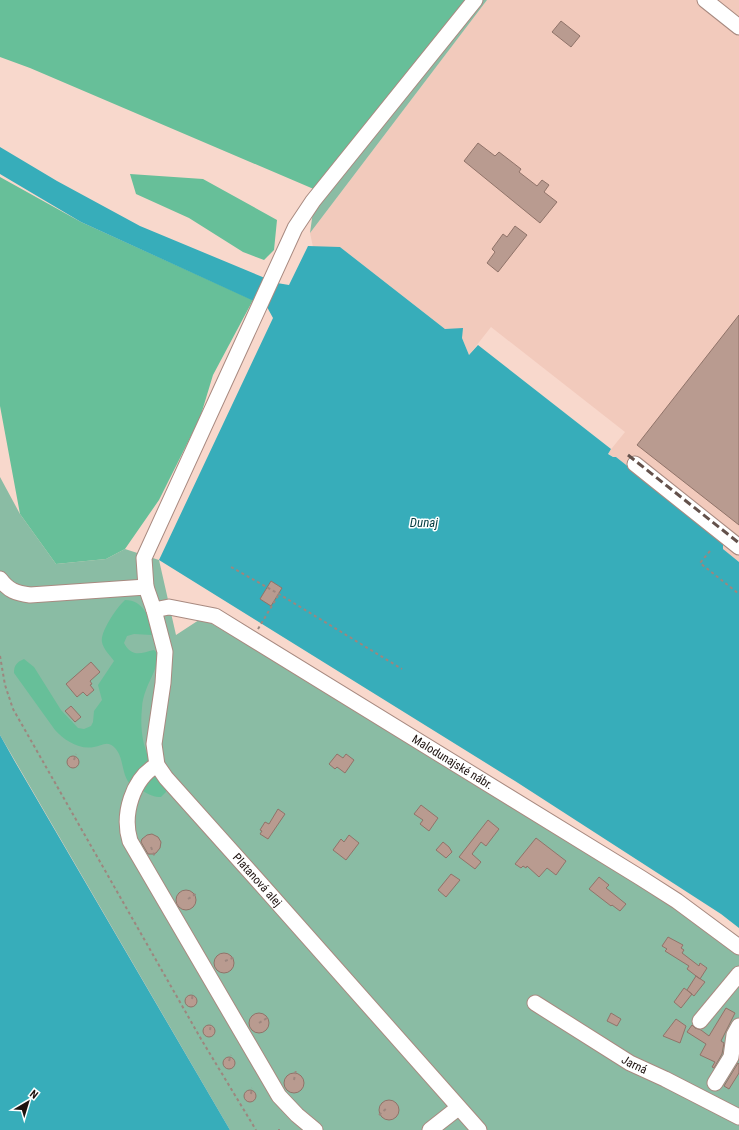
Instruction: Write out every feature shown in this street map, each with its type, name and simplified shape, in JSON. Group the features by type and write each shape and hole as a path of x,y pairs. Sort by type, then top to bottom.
{"street":[{"name":"Platanová alej","path":"475,0 313,201 295,228 144,558 146,586 165,652 163,683 154,744 157,765 166,778 479,1130"},
{"path":"705,0 739,27"},
{"path":"635,464 739,547"},
{"path":"0,579 7,587 16,593 30,595 146,586"},
{"name":"Malodunajské nábr.","path":"154,610 169,607 215,616 641,878 677,901 739,947"},
{"path":"157,765 145,774 133,793 129,804 127,823 130,842 279,1096 297,1115 315,1130"},
{"path":"700,1021 739,974"},
{"name":"Jarná","path":"534,1004 630,1063 665,1079 739,1117"},
{"path":"715,1083 731,1057 734,1034 739,1026"},
{"path":"430,1130 458,1108"}],"path":[{"path":"710,551 700,563 739,594"},
{"path":"231,567 402,668"},
{"path":"262,624 279,594"},
{"path":"0,656 5,685 14,710 201,1039 256,1130"},
{"path":"74,760 76,754"},
{"path":"151,847 156,857"},
{"path":"188,899 197,894"},
{"path":"225,961 235,957"},
{"path":"192,1000 193,993"},
{"path":"259,1023 267,1018"},
{"path":"210,1030 212,1024"},
{"path":"229,1061 231,1055"},
{"path":"294,1080 296,1070"},
{"path":"251,1094 252,1088"},
{"path":"379,1115 387,1108"}],"shaded area":[{"path":"487,0 739,0 739,562 723,549 723,543 720,539 616,457 613,457 608,453 625,432 491,327 469,355 462,338 445,329 340,247 313,247 310,233"}],"green space":[{"path":"0,0 465,0 316,190 30,68 0,57"},
{"path":"465,0 487,0 310,233 316,190"},
{"path":"130,174 203,179 277,220 274,250 264,260 243,252 189,218 136,194"},
{"path":"0,177 81,222 253,300 213,375 200,418 159,500 125,549 106,559 56,564 20,514 0,406"},
{"path":"0,477 20,514 56,564 106,559 125,549 159,560 176,635 202,618 380,722 653,890 739,954 739,1130 230,1130 0,735"},
{"path":"125,600 137,603 141,606 148,616 154,633 152,635 134,634 127,636 124,643 130,651 134,653 154,650 157,654 157,664 143,699 141,722 142,736 148,756 163,780 166,788 166,792 161,797 152,796 132,786 128,782 120,756 111,745 104,744 88,748 77,746 63,737 55,730 14,673 16,664 24,659 34,667 61,710 78,728 84,729 91,726 94,711 102,700 98,685 114,661 104,647 102,638 106,626"}],"water":[{"name":"Dunaj","path":"0,147 57,181 140,226 277,283 289,285 308,246 340,247 445,329 463,328 462,338 469,355 478,345 611,449 608,454 616,457 720,539 723,543 723,549 739,562 739,928 721,914 515,781 159,560 273,318 267,307 81,222 0,174"},
{"path":"0,735 14,760 230,1130 0,1130"}],"building":[{"path":"561,21 580,36 571,47 552,32"},
{"path":"478,143 495,156 499,152 521,169 519,172 537,186 542,180 549,185 544,192 557,202 540,223 464,161"},
{"path":"515,226 527,235 498,272 487,263 495,252 492,249 503,234 507,237"},
{"path":"739,315 739,525 637,445"},
{"path":"271,581 282,588 271,606 260,599"},
{"path":"91,662 100,672 90,681 92,684 90,685 94,690 87,696 83,692 77,697 66,684"},
{"path":"71,706 81,717 75,722 65,711"},
{"path":"337,754 343,758 346,754 354,760 345,773 337,767 335,769 329,764"},
{"path":"71,756 75,756 79,762 75,768 71,768 67,764 67,760"},
{"path":"421,805 438,818 429,831 420,824 423,820 414,814"},
{"path":"278,809 285,814 268,839 260,834 262,831 260,830 265,822 269,824"},
{"path":"488,820 499,829 486,846 481,842 472,854 481,862 475,869 459,857"},
{"path":"152,834 158,837 161,842 160,848 156,853 148,854 141,842 147,835"},
{"path":"349,835 359,843 346,860 333,850 341,839 344,842"},
{"path":"536,838 566,861 556,875 547,868 539,877 527,866 526,868 523,866 521,868 515,864"},
{"path":"443,842 452,852 446,858 436,850"},
{"path":"451,874 460,880 446,897 438,890"},
{"path":"599,877 609,885 606,888 626,904 620,911 589,889"},
{"path":"186,890 193,893 196,900 193,907 186,910 179,907 176,900 179,893"},
{"path":"668,937 683,945 681,948 684,950 682,953 699,966 700,963 707,968 700,979 687,969 689,966 665,951 667,949 662,946"},
{"path":"224,953 231,956 234,963 231,970 224,973 217,970 214,963 217,956"},
{"path":"696,976 705,982 694,996 687,990"},
{"path":"684,988 692,994 681,1008 674,1002"},
{"path":"189,995 193,995 197,1001 193,1007 189,1007 185,1003 185,999"},
{"path":"726,1008 735,1013 721,1041 724,1043 722,1054 714,1068 712,1067 715,1062 700,1055 706,1044 687,1032 692,1025 709,1036"},
{"path":"259,1013 266,1016 269,1023 266,1030 259,1033 252,1030 249,1023 252,1016"},
{"path":"611,1013 621,1019 617,1026 607,1021"},
{"path":"676,1019 686,1026 680,1043 663,1036"},
{"path":"207,1025 211,1025 215,1031 211,1037 207,1037 203,1033 203,1029"},
{"path":"227,1057 231,1057 235,1063 231,1069 227,1069 223,1065 223,1061"},
{"path":"738,1063 739,1073 729,1089 724,1086"},
{"path":"294,1073 301,1076 304,1083 301,1090 294,1093 287,1090 284,1083 287,1076"},
{"path":"248,1090 252,1090 256,1096 252,1102 248,1102 244,1098 244,1094"},
{"path":"389,1100 396,1103 399,1110 396,1117 389,1120 382,1117 379,1110 382,1103"}],"railway":[{"path":"628,455 739,543"}]}
